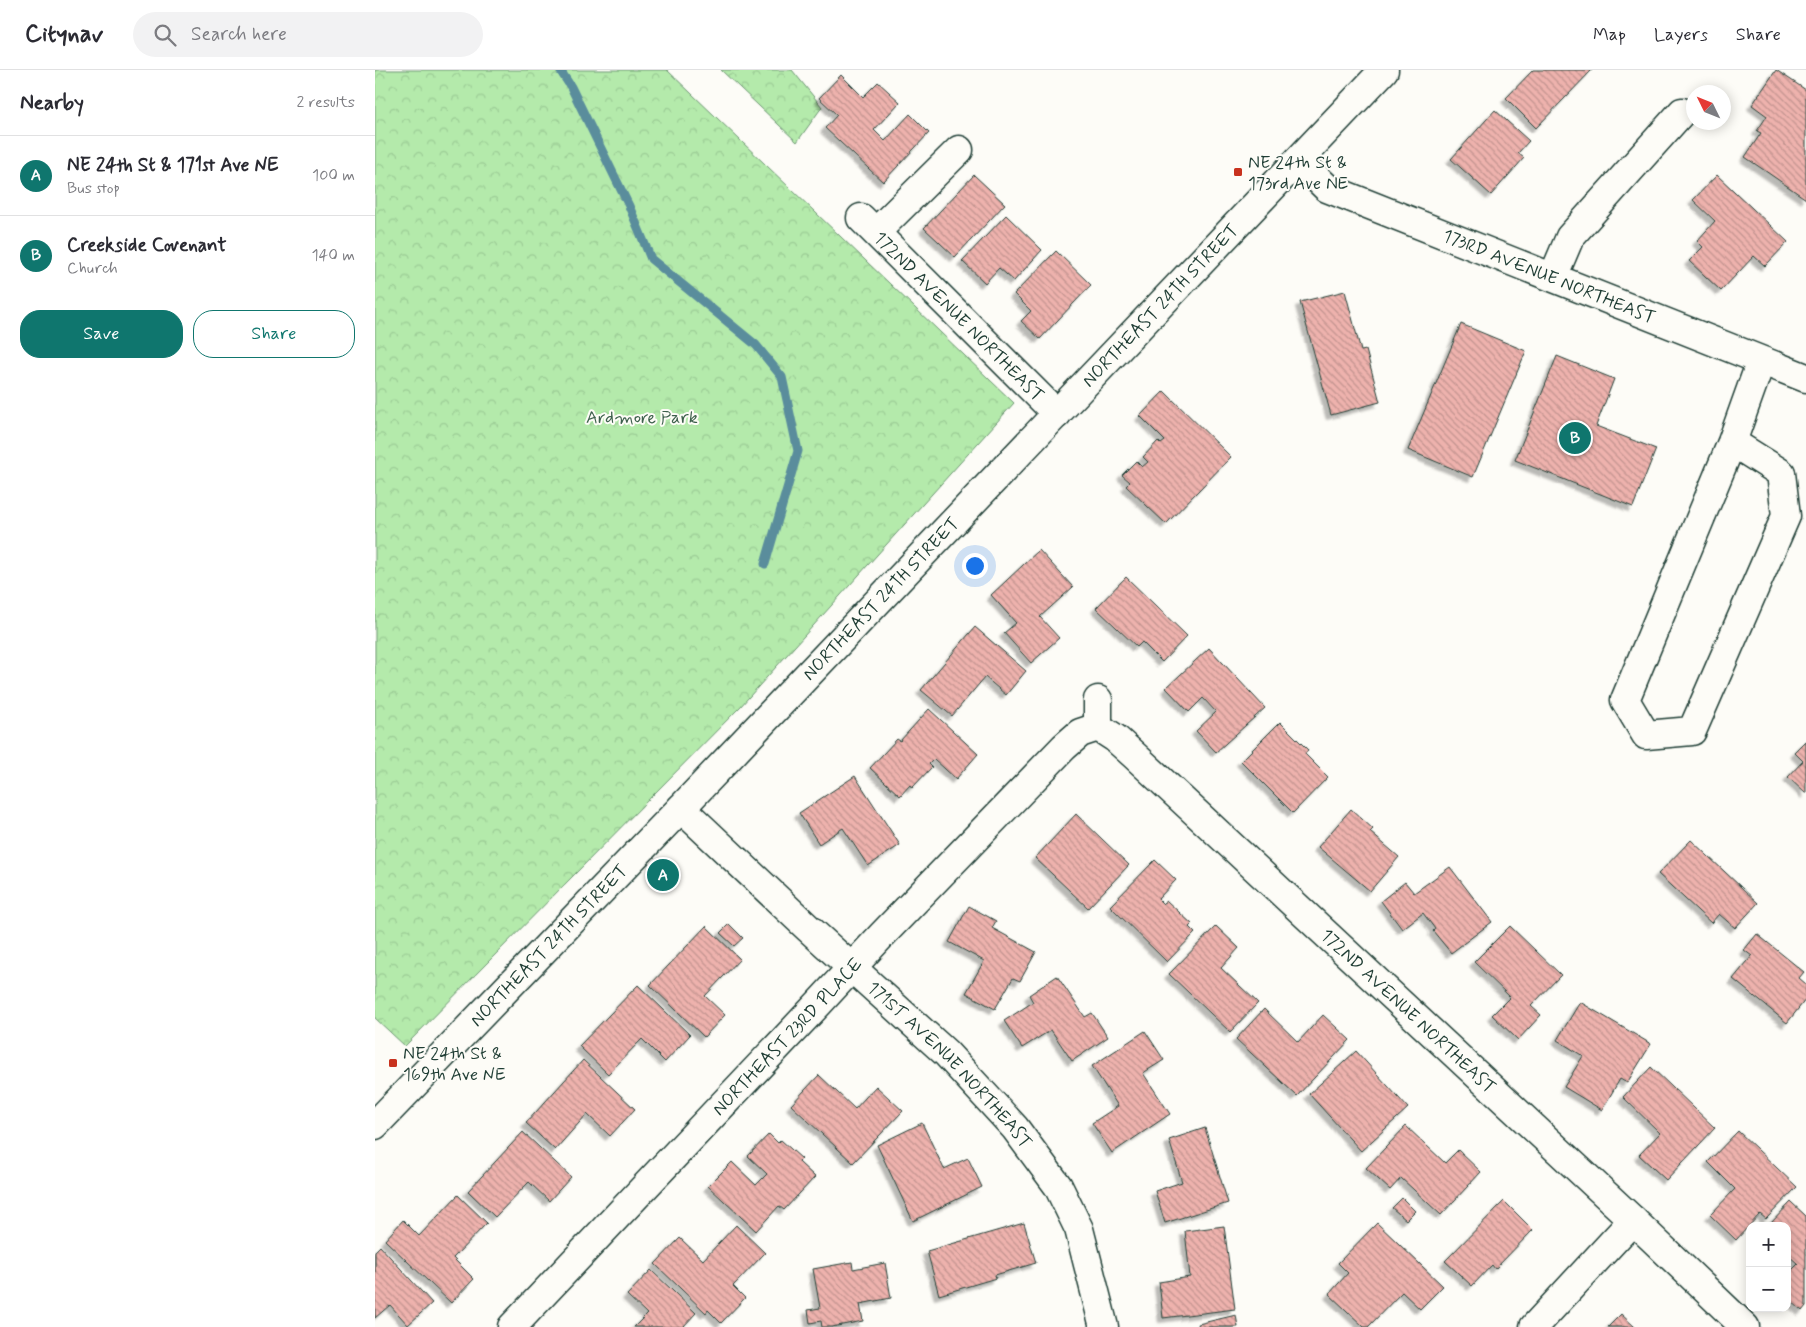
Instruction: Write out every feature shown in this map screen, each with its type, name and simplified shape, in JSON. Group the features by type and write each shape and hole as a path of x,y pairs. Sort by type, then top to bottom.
{"street":[{"name":"NORTHEAST 24TH STREET","path":"375,1125 681,808 1384,70"},
{"path":"1553,277 1570,237 1682,112"},
{"name":"172ND AVENUE NORTHEAST","path":"959,150 868,225 1057,414"},
{"name":"173RD AVENUE NORTHEAST","path":"1299,161 1327,188 1806,378"},
{"path":"1732,442 1781,473 1785,516 1692,731 1646,734 1625,700 1732,442 1761,361"},
{"path":"1098,700 1099,727"},
{"name":"172ND AVENUE NORTHEAST","path":"1099,727 1134,755 1633,1220 1745,1327"},
{"name":"NORTHEAST 23RD PLACE","path":"512,1327 1064,747 1080,733 1099,727"},
{"name":"171ST AVENUE NORTHEAST","path":"681,808 952,1060 1015,1128 1058,1186 1079,1229 1104,1327"},
{"path":"1534,1327 1633,1220"}],"green space":[{"name":"Ardmore Park","path":"375,70 667,70 1014,403 740,707 405,1046 375,1018"},
{"path":"721,70 792,70 822,107 797,142"}],"building":[{"path":"1533,70 1592,70 1536,128 1506,98"},
{"path":"1776,70 1806,90 1806,199 1745,157 1761,133 1757,131 1767,116 1752,105"},
{"path":"841,75 863,97 878,82 900,102 874,130 885,141 910,114 929,133 883,182 825,128 837,115 819,98"},
{"path":"1495,110 1529,141 1518,153 1524,158 1491,195 1451,159"},
{"path":"974,175 1005,204 955,257 924,228"},
{"path":"1717,175 1788,242 1765,266 1754,256 1721,291 1689,261 1703,247 1697,241 1715,221 1693,200"},
{"path":"1006,215 1042,250 1014,281 999,268 985,283 962,261"},
{"path":"1056,251 1091,285 1040,339 1021,321 1031,311 1014,294"},
{"path":"1345,291 1361,351 1366,350 1380,402 1331,415 1300,302"},
{"path":"1461,324 1526,351 1473,477 1408,450"},
{"path":"1557,356 1614,379 1596,426 1656,449 1633,507 1515,460"},
{"path":"1164,391 1231,457 1166,524 1126,486 1130,482 1122,475 1136,461 1142,467 1148,462 1143,457 1158,441 1161,444 1165,441 1140,416"},
{"path":"1039,550 1073,587 1040,617 1059,638 1031,663 1004,633 1016,623 991,595"},
{"path":"1126,577 1187,636 1162,662 1142,642 1137,647 1096,608"},
{"path":"975,627 1026,671 1006,695 985,677 952,716 921,690"},
{"path":"1209,648 1265,708 1216,752 1196,731 1216,712 1203,698 1189,712 1166,688"},
{"path":"929,709 978,754 956,779 934,759 929,764 932,767 912,788 910,785 900,796 870,768 897,739 900,741"},
{"path":"1280,722 1308,750 1305,754 1328,777 1293,813 1241,761"},
{"path":"1806,740 1806,794 1788,777 1803,761 1794,752"},
{"path":"855,776 900,845 868,866 843,828 819,844 799,813"},
{"path":"1351,809 1373,829 1370,832 1399,857 1370,891 1318,847"},
{"path":"1076,814 1129,865 1088,908 1035,858"},
{"path":"1691,840 1758,903 1735,928 1719,914 1711,923 1658,874"},
{"path":"1155,860 1176,880 1158,899 1163,904 1167,901 1192,924 1189,927 1195,933 1167,962 1110,906"},
{"path":"1450,867 1492,922 1451,953 1433,931 1435,929 1423,913 1402,929 1381,901 1405,882 1414,893"},
{"path":"969,906 996,921 992,928 1036,952 1020,981 1013,978 995,1009 966,993 984,961 949,942"},
{"path":"729,924 743,938 734,946 720,933"},
{"path":"706,926 740,959 705,996 725,1015 704,1037 650,985"},
{"path":"1216,926 1239,948 1221,968 1258,1003 1230,1032 1169,974"},
{"path":"1510,926 1561,975 1531,1006 1541,1015 1518,1040 1492,1015 1510,997 1474,962"},
{"path":"1757,934 1804,972 1799,978 1806,984 1806,999 1787,1023 1733,979 1752,956 1744,950"},
{"path":"1057,976 1085,1017 1092,1013 1108,1037 1072,1061 1051,1030 1022,1048 1004,1021 1033,1002 1029,995"},
{"path":"638,985 690,1035 665,1062 642,1039 608,1074 579,1046"},
{"path":"1580,1002 1651,1044 1627,1083 1620,1079 1602,1110 1564,1087 1583,1056 1557,1040"},
{"path":"1264,1009 1298,1042 1323,1015 1350,1040 1297,1096 1236,1039"},
{"path":"1145,1031 1164,1060 1143,1073 1170,1114 1112,1153 1092,1123 1118,1106 1092,1066"},
{"path":"1356,1051 1408,1108 1361,1151 1309,1094"},
{"path":"583,1060 635,1109 610,1136 587,1114 555,1150 526,1123"},
{"path":"1651,1067 1715,1128 1666,1180 1639,1155 1660,1133 1623,1097"},
{"path":"819,1075 855,1109 876,1086 903,1111 853,1163 791,1105"},
{"path":"922,1123 944,1169 968,1158 982,1187 913,1221 877,1145"},
{"path":"1406,1126 1445,1163 1458,1150 1481,1172 1441,1215 1401,1178 1390,1190 1366,1168"},
{"path":"1205,1128 1228,1203 1165,1223 1155,1191 1182,1182 1169,1140"},
{"path":"1738,1131 1797,1187 1766,1219 1760,1214 1753,1222 1746,1222 1746,1229 1736,1240 1710,1215 1735,1189 1708,1162"},
{"path":"523,1132 571,1177 549,1201 529,1182 495,1217 468,1191"},
{"path":"769,1134 778,1143 781,1140 802,1159 799,1162 815,1177 784,1210 779,1206 756,1231 708,1186 732,1162 756,1185 767,1174 748,1156"},
{"path":"458,1195 487,1223 453,1258 474,1279 451,1303 385,1240 403,1220 419,1236"},
{"path":"1402,1198 1415,1211 1406,1220 1392,1208"},
{"path":"1504,1201 1533,1230 1495,1269 1492,1265 1472,1286 1445,1261"},
{"path":"1791,1202 1806,1216 1806,1306 1802,1311 1791,1301 1791,1271 1798,1264 1791,1258 1791,1222 1772,1222"},
{"path":"1024,1223 1036,1263 995,1275 996,1278 939,1295 927,1251"},
{"path":"1377,1223 1443,1286 1420,1309 1402,1292 1368,1327 1364,1327 1329,1294 1348,1273 1338,1263"},
{"path":"736,1225 765,1253 733,1286 745,1298 721,1323 708,1310 706,1313 655,1264 680,1238 703,1260"},
{"path":"1224,1226 1235,1309 1163,1318 1159,1282 1190,1277 1185,1231"},
{"path":"380,1246 432,1303 408,1325 390,1305 375,1318 375,1251"},
{"path":"852,1262 853,1269 885,1263 891,1298 860,1304 863,1321 832,1327 822,1327 821,1321 810,1323 808,1310 820,1308 813,1269"},
{"path":"651,1270 696,1313 683,1327 634,1327 647,1314 627,1295"},
{"path":"1621,1314 1635,1327 1608,1327"},
{"path":"1236,1315 1238,1327 1199,1327 1198,1324"}],"waterway":[{"path":"560,70 571,87 629,206 651,259 756,345 782,377 798,451 765,564"}],"place":[{"name":"NE 24th St & 173rd Ave NE","path":"1238,172"},
{"name":"Creekside Covenant","path":"1575,438"},
{"name":"NE 24th St & 171st Ave NE","path":"663,875"},
{"name":"NE 24th St & 169th Ave NE","path":"393,1063"}]}
